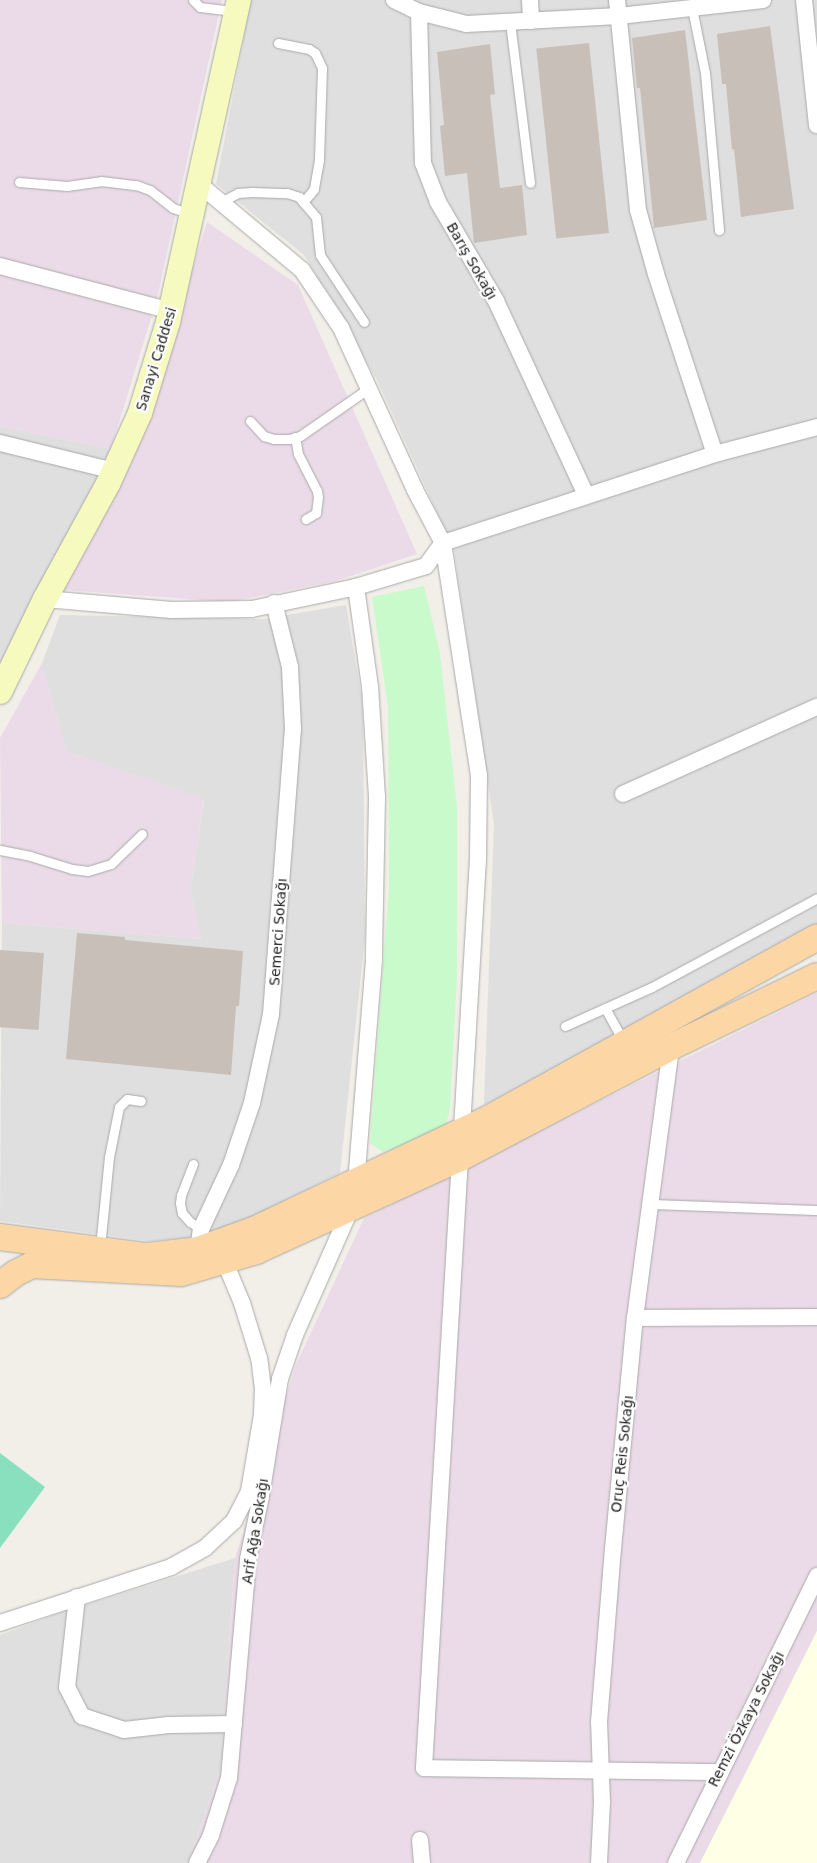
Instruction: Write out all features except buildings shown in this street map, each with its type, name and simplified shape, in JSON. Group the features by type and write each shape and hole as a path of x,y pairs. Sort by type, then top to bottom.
{"main road":[{"name":"Sanayi Caddesi","path":"0,692 45,599 114,471 140,413 171,311 238,6"},
{"path":"0,1237 147,1256 199,1240 254,1230 462,1131 817,937"},
{"path":"0,1285 16,1273 32,1265 180,1273 256,1251 460,1158 671,1047 817,976"}],"street":[{"path":"394,0 419,12 466,24 531,21 618,8 763,0"},
{"path":"530,0 531,21"},
{"path":"804,0 817,125"},
{"path":"618,8 638,210 656,274 715,454"},
{"name":"Barış Sokağı","path":"419,12 423,163 438,202 496,301 586,495"},
{"path":"199,184 302,270 341,328 443,543 479,775 478,860 462,1131"},
{"path":"0,266 171,311"},
{"path":"45,599 172,610 252,609 356,587 426,566 443,543 715,454 817,427"},
{"path":"0,443 114,471"},
{"path":"356,587 370,686 377,797 374,960 356,1182"},
{"name":"Semerci Sokağı","path":"199,1240 231,1165 252,1103 271,1014 293,729 290,667 274,603"},
{"path":"623,794 817,706"},
{"name":"Oruç Reis Sokağı","path":"598,1863 602,1802 599,1722 635,1318 671,1047"},
{"path":"460,1158 424,1768 719,1772"},
{"name":"Arif Ağa Sokağı","path":"197,1863 211,1835 229,1778 248,1559 261,1496 280,1379 295,1335 351,1208"},
{"path":"0,1623 171,1567 205,1548 234,1522 249,1491 262,1415 263,1389 259,1358 242,1303 224,1260"},
{"path":"635,1318 817,1317"},
{"name":"Remzi Özkaya Sokağı","path":"676,1863 719,1772 817,1576"},
{"path":"77,1597 67,1687 82,1716 124,1730 169,1726 234,1724"},
{"path":"420,1840 422,1863"}],"lane":[{"path":"193,0 200,7 238,6"},
{"path":"692,4 705,73 719,230"},
{"path":"510,22 530,183"},
{"path":"278,42 309,49 315,53 322,68 319,160 314,189 303,202"},
{"path":"19,182 68,186 101,180 136,185 150,190 173,208 192,215"},
{"path":"221,202 238,193 252,192 287,193 299,197 316,216 320,255 364,322"},
{"path":"250,421 264,436 274,439 296,437 369,388"},
{"path":"296,437 298,454 317,490 318,497 316,512 306,519"},
{"path":"0,850 30,856 72,869 88,871 111,864 142,834"},
{"path":"565,1026 652,987 817,898"},
{"path":"605,1008 624,1043"},
{"path":"100,1250 106,1186 119,1107 127,1099 141,1101"},
{"path":"193,1164 181,1195 180,1203 182,1213 190,1222 199,1240"},
{"path":"650,1204 817,1210"}],"shaded area":[{"path":"0,0 222,0 157,299 111,449 0,426"},
{"path":"251,0 817,0 817,928 484,1105 494,825 454,550 377,380 304,255 216,184"},
{"path":"207,222 298,285 417,554 336,581 230,602 63,590 175,325"},
{"path":"0,426 111,449 0,673"},
{"path":"346,605 363,705 365,937 340,1173 215,1235 149,1241 0,1221 2,923 201,939 190,891 204,800 66,751 42,663 60,615 263,619"},
{"path":"42,663 66,751 204,799 190,891 201,939 2,923 0,738"},
{"path":"817,993 817,1631 700,1863 188,1863 221,1768 235,1558 295,1367 364,1218"},
{"path":"235,1558 221,1768 188,1863 0,1863 0,1635 54,1615"},
{"path":"817,1631 817,1863 700,1863 772,1721"}],"green space":[{"path":"424,586 440,653 457,807 457,978 450,1108 446,1125 431,1135 383,1152 370,1143 389,886 388,707 372,597"},
{"path":"0,1453 45,1487 0,1548"}]}
